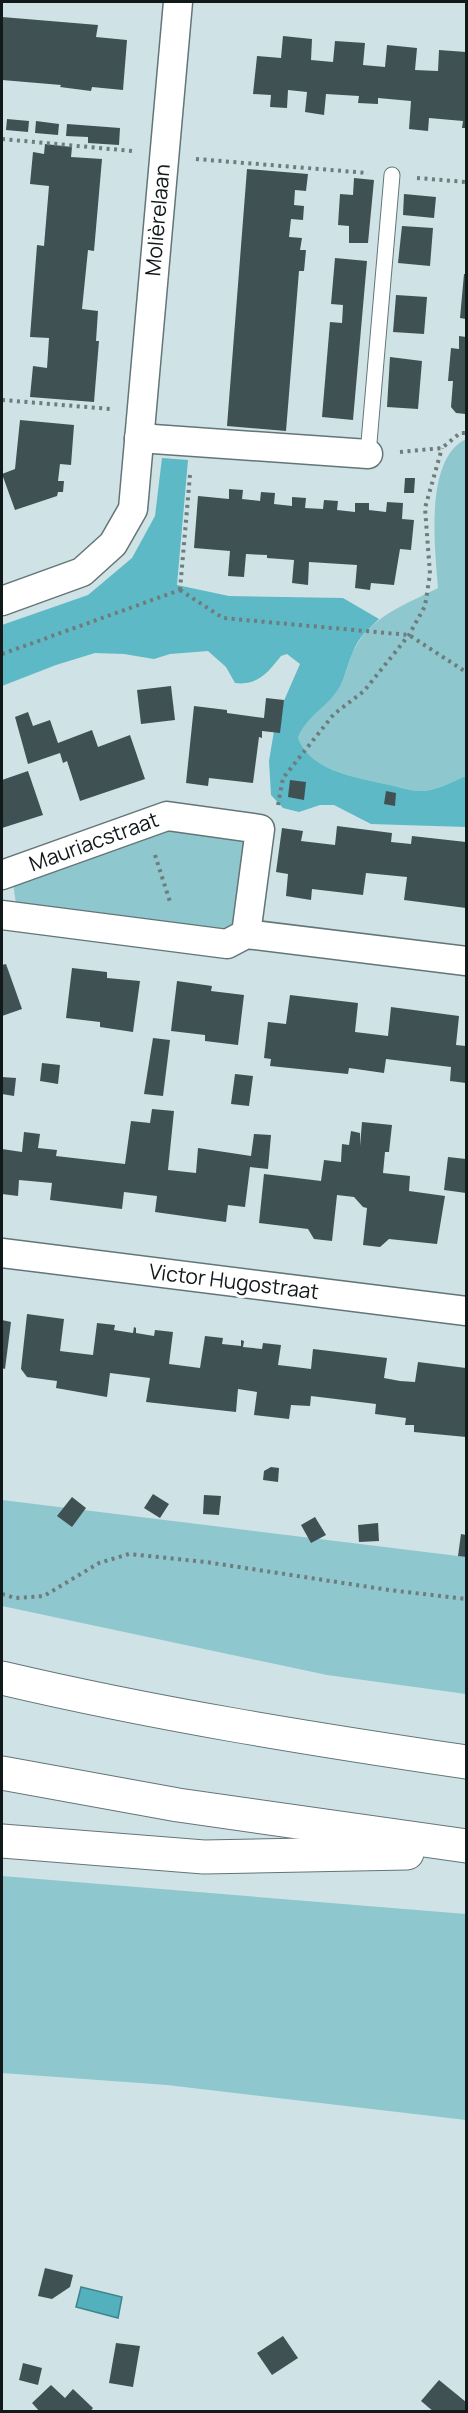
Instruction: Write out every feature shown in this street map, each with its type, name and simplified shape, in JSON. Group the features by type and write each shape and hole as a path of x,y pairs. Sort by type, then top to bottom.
{"highway":[{"path":"2,1678 69,1694 318,1740 466,1762"},
{"path":"2,1773 178,1805 466,1846"},
{"path":"2,1841 204,1857 466,1852"}],"street":[{"name":"Molièrelaan","path":"2,601 82,572 113,544 133,509 178,2"},
{"path":"140,424 193,442 368,454"},
{"name":"Mauriacstraat","path":"2,875 167,816 260,829"},
{"path":"246,934 260,829"},
{"path":"2,915 227,944 246,934 466,961"},
{"name":"Victor Hugostraat","path":"2,1253 466,1311"}],"lane":[{"path":"368,454 392,175"}],"path":[{"path":"2,139 116,149 164,156 466,182"},
{"path":"2,400 140,424"},
{"path":"368,454 442,448 460,434 466,433"},
{"path":"180,590 193,442"},
{"path":"260,829 274,828 284,778 334,714 364,691 410,635 425,606 430,574 425,508 442,448"},
{"path":"180,590 223,618 410,635 466,672"},
{"path":"2,654 180,590"},
{"path":"144,824 181,938"},
{"path":"2,1594 15,1598 44,1596 99,1563 129,1554 206,1562 389,1590 466,1599"}],"shaded area":[{"path":"466,439 466,776 436,788 417,791 335,771 313,758 298,738 305,725 339,687 354,650 370,628 390,612 438,588 434,529 438,485 443,465 453,450"},
{"path":"162,458 188,460 177,585 229,596 343,598 379,619 358,642 338,690 301,731 298,738 304,749 313,758 335,771 413,790 424,791 436,788 466,776 466,827 371,824 334,805 320,805 299,812 283,808 271,795 269,761 276,719 300,664 287,654 281,656 262,677 243,683 235,683 226,667 208,651 170,654 154,659 124,654 95,653 2,686 2,625 88,595 132,558 155,516"},
{"path":"169,831 248,839 234,934 16,904 13,883"},
{"path":"2,1500 466,1557 466,1694 327,1675 2,1606"},
{"path":"2,1876 466,1914 466,2120 167,2085 2,2073"},
{"path":"81,2287 122,2297 118,2318 76,2307"}],"building":[{"path":"2,17 98,25 96,37 127,40 123,90 92,87 91,91 60,87 61,85 2,80"},
{"path":"283,36 312,39 311,60 333,62 335,41 365,43 363,65 385,67 387,45 417,48 415,70 438,71 439,50 466,52 466,128 462,128 463,121 429,118 428,131 409,129 411,101 378,98 378,104 358,103 359,96 326,94 324,115 305,112 307,92 288,90 287,108 270,107 271,95 253,94 257,56 281,58"},
{"path":"7,119 29,121 28,132 6,130"},
{"path":"36,121 59,124 58,135 35,133"},
{"path":"67,124 120,128 119,145 88,143 88,137 66,136"},
{"path":"45,144 72,147 71,157 102,159 94,251 88,250 82,309 98,311 96,341 99,341 94,402 30,397 33,366 47,368 49,338 30,337 37,245 44,246 49,186 30,184 33,152 44,154"},
{"path":"247,169 308,174 306,191 295,190 294,205 304,206 303,220 291,219 289,237 302,238 300,250 306,250 304,271 299,271 286,431 227,426"},
{"path":"354,178 374,180 368,243 349,243 349,226 338,225 340,194 353,195"},
{"path":"404,194 436,197 434,218 403,215"},
{"path":"402,226 433,228 430,266 398,263"},
{"path":"335,258 367,261 353,420 322,417 330,322 342,323 343,305 331,304"},
{"path":"464,274 466,274 466,319 460,318"},
{"path":"396,295 427,297 424,334 393,332"},
{"path":"459,336 466,337 466,414 456,413 451,407 453,381 448,381 451,348 459,349"},
{"path":"390,357 422,361 418,409 387,407"},
{"path":"20,420 74,425 71,465 60,464 58,481 64,481 63,492 15,510 2,474 15,469"},
{"path":"405,478 415,478 414,493 404,493"},
{"path":"229,489 243,490 242,499 260,501 261,492 275,493 274,504 292,506 292,497 306,498 305,508 323,509 324,500 338,501 337,510 355,512 355,503 369,503 369,510 386,512 387,502 403,503 402,519 414,520 411,550 400,549 394,585 371,583 370,590 355,588 357,565 309,562 308,585 292,583 294,560 267,558 267,555 246,554 244,577 228,576 230,551 194,548 198,496 229,499"},
{"path":"171,686 175,720 141,724 137,690"},
{"path":"266,698 284,700 280,733 262,731 262,738 259,737 253,783 209,778 208,786 186,783 194,706 264,718"},
{"path":"28,712 33,726 50,720 58,743 92,730 98,747 130,735 145,779 80,801 67,761 63,763 60,753 28,764 15,717"},
{"path":"28,771 43,815 2,828 2,780"},
{"path":"290,780 306,782 304,800 288,797"},
{"path":"386,791 396,793 395,806 384,804"},
{"path":"337,826 392,833 391,842 411,844 412,836 466,842 466,908 404,900 407,877 366,873 363,895 312,889 311,900 286,896 288,874 276,872 282,828 303,831 301,841 335,845"},
{"path":"6,964 22,1009 2,1016 2,965"},
{"path":"72,968 107,972 107,978 140,981 133,1032 100,1027 100,1022 66,1018"},
{"path":"177,981 212,986 211,991 244,995 238,1045 205,1041 205,1035 171,1031"},
{"path":"290,995 358,1003 355,1032 388,1036 391,1007 459,1016 456,1045 466,1046 466,1083 450,1081 451,1067 386,1059 384,1073 349,1068 348,1074 270,1066 271,1059 264,1058 268,1022 286,1024"},
{"path":"153,1038 170,1040 163,1096 144,1094"},
{"path":"42,1063 60,1065 58,1084 40,1081"},
{"path":"235,1074 253,1076 249,1106 231,1104"},
{"path":"2,1077 16,1078 14,1096 2,1094"},
{"path":"152,1109 174,1111 168,1170 196,1173 198,1148 251,1156 254,1134 271,1135 268,1169 250,1167 245,1207 228,1205 226,1222 155,1212 157,1196 124,1192 122,1209 50,1200 52,1183 19,1180 18,1196 2,1194 2,1149 22,1152 24,1132 40,1134 38,1148 57,1150 56,1156 125,1164 131,1121 150,1123"},
{"path":"362,1122 392,1125 389,1152 385,1152 383,1173 410,1176 409,1191 445,1196 437,1244 389,1239 380,1247 363,1245 367,1208 363,1207 354,1197 337,1195 332,1241 314,1239 308,1229 259,1223 264,1174 321,1181 324,1160 341,1162 342,1144 349,1145 351,1131 360,1133 360,1146"},
{"path":"448,1157 466,1159 466,1193 444,1190"},
{"path":"27,1314 64,1319 60,1351 76,1353 93,1355 97,1323 115,1325 114,1330 133,1333 134,1327 136,1333 154,1336 155,1330 173,1332 169,1364 200,1368 205,1336 223,1338 222,1344 241,1346 241,1340 244,1341 243,1347 262,1349 263,1343 281,1345 278,1365 311,1369 313,1349 387,1358 384,1378 400,1381 415,1382 418,1362 466,1368 466,1437 414,1432 414,1425 405,1425 406,1418 375,1414 376,1404 311,1396 310,1406 291,1405 289,1419 254,1415 257,1392 238,1389 236,1412 146,1402 150,1378 110,1373 107,1397 56,1388 57,1381 27,1377 21,1369"},
{"path":"2,1320 11,1322 5,1369 2,1368"},
{"path":"271,1467 279,1468 278,1482 263,1480 264,1471"},
{"path":"153,1494 169,1504 160,1518 144,1508"},
{"path":"204,1495 221,1496 219,1515 203,1514"},
{"path":"72,1497 86,1508 72,1527 57,1516"},
{"path":"315,1517 326,1535 311,1543 301,1525"},
{"path":"378,1523 379,1541 359,1542 358,1525"},
{"path":"461,1534 466,1535 466,1557 458,1556"},
{"path":"45,2268 73,2275 70,2287 52,2299 38,2296"},
{"path":"283,2336 298,2358 272,2375 257,2353"},
{"path":"116,2343 140,2346 133,2387 109,2383"},
{"path":"23,2363 42,2368 38,2385 19,2380"},
{"path":"439,2380 466,2402 466,2412 434,2412 421,2401"},
{"path":"51,2385 65,2398 73,2389 93,2408 90,2412 40,2412 32,2403"}]}
